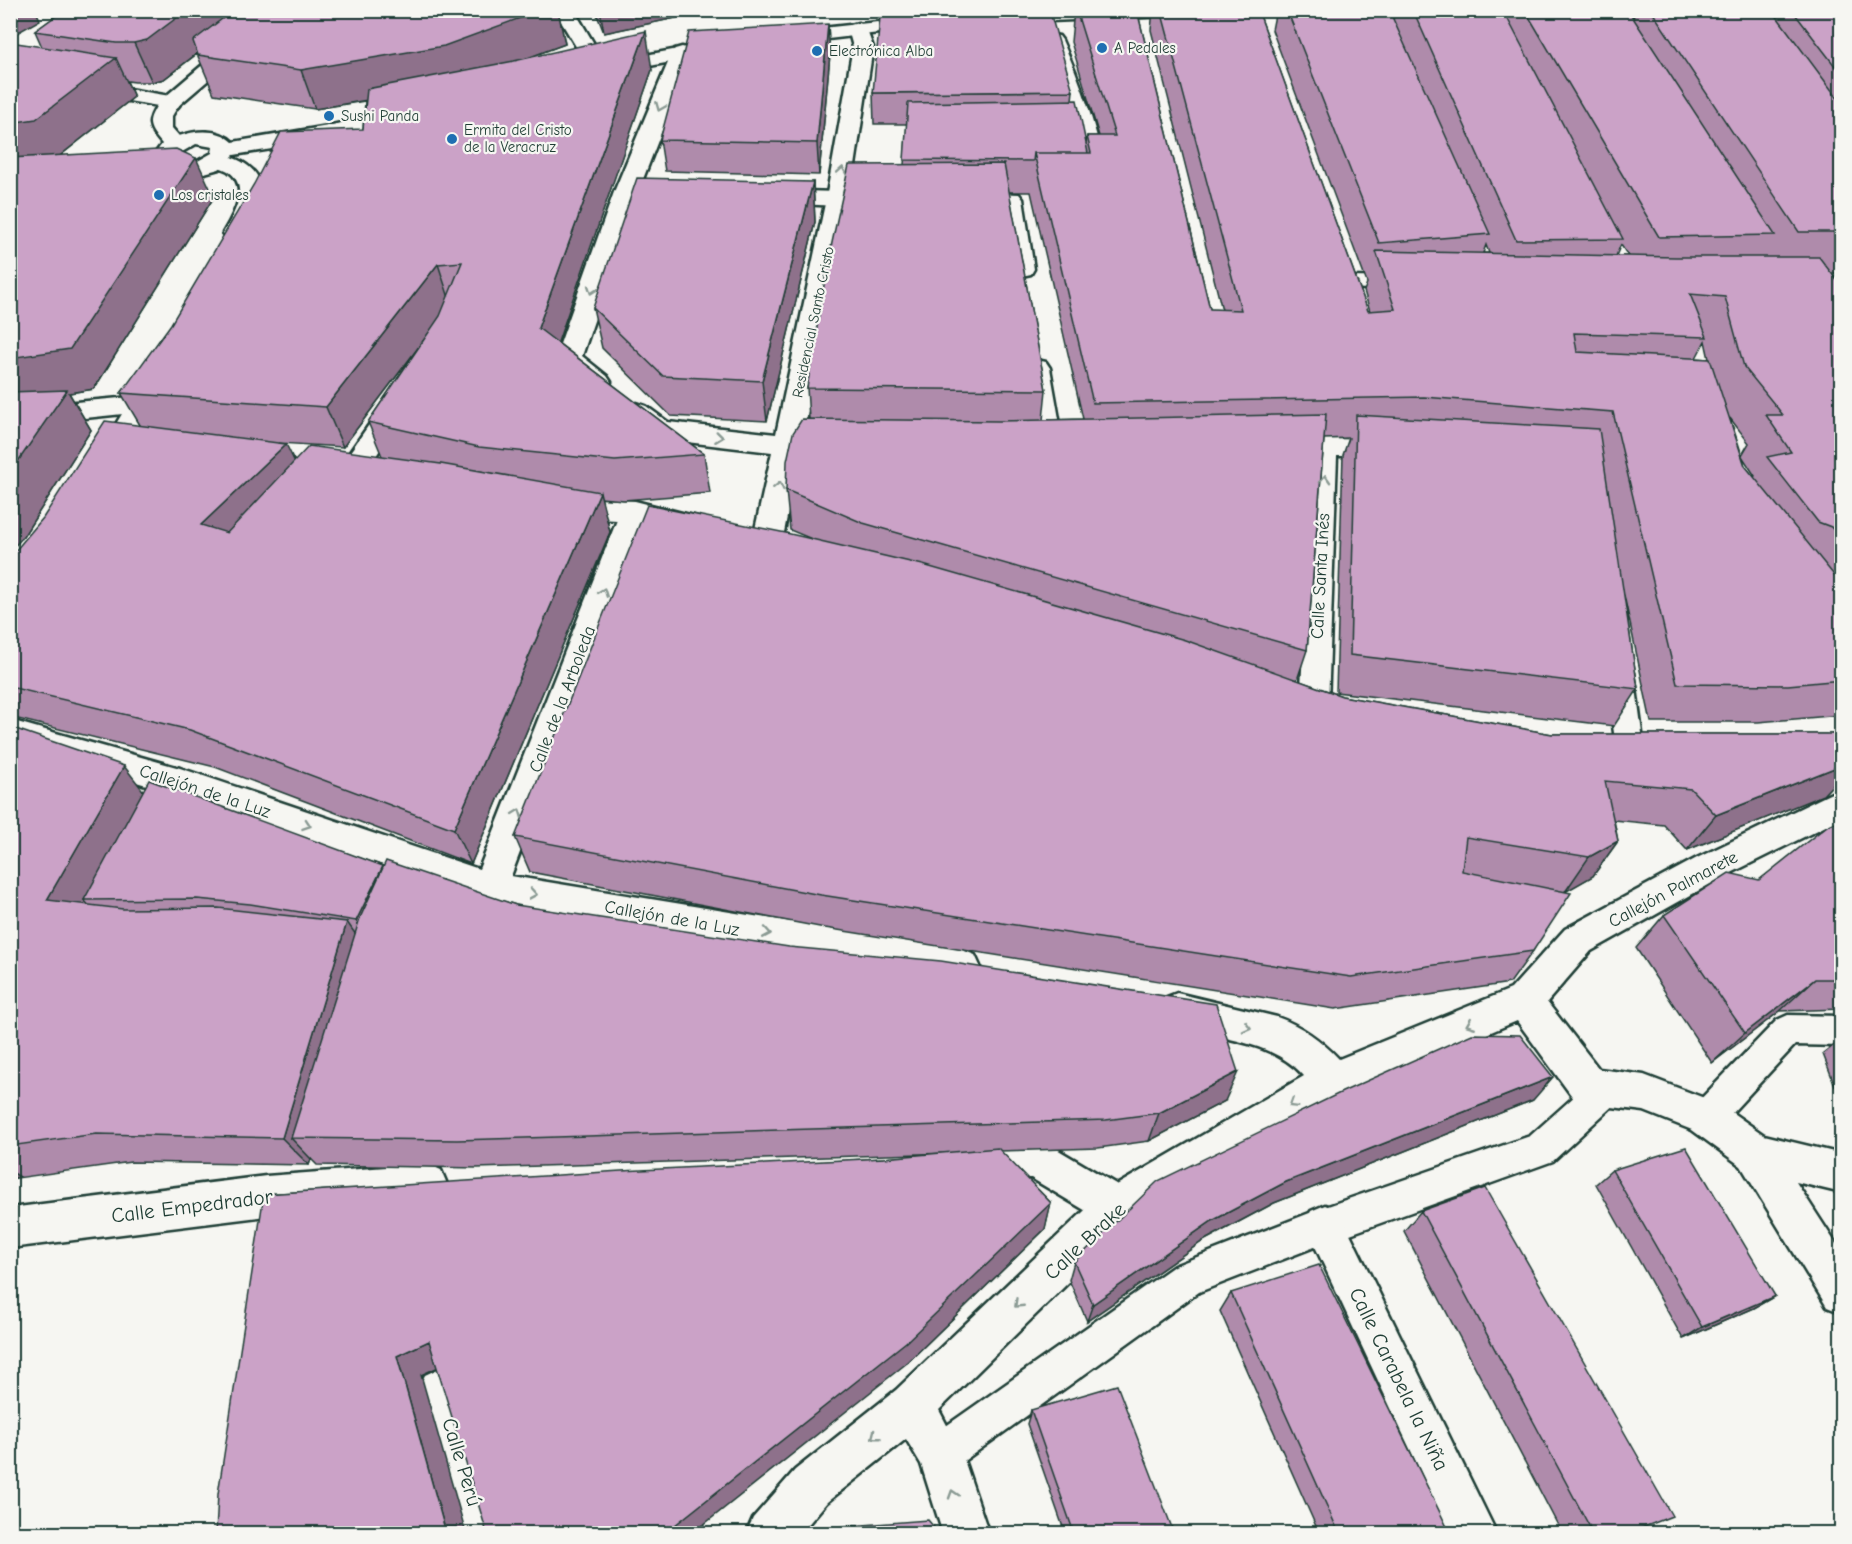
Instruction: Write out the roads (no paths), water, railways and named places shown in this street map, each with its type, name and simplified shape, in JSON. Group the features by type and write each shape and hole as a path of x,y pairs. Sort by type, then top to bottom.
{"street":[{"path":"280,10 170,102 161,116 161,156 168,165 183,170 202,167 222,155 420,112"},
{"path":"564,10 599,69"},
{"path":"984,19 1006,14 1041,15 1169,10"},
{"path":"1568,10 1704,15"},
{"path":"767,41 858,28 939,22"},
{"name":"Residencial Santo Cristo","path":"767,544 788,445 850,199 863,47 858,28"},
{"path":"577,75 682,53 745,44"},
{"path":"682,53 638,193 568,358 661,430 788,445 859,446"},
{"path":"10,75 170,102"},
{"path":"161,156 204,138 220,141 222,155 237,167 250,185 250,207 223,256"},
{"path":"744,196 850,199"},
{"path":"942,199 1011,199 1026,294"},
{"path":"1002,447 1059,448 1033,341"},
{"path":"94,483 142,405 169,355"},
{"path":"383,478 339,471 411,383"},
{"path":"10,417 142,405"},
{"path":"116,446 152,450"},
{"path":"539,505 635,511 712,530"},
{"name":"Calle de la Arboleda","path":"489,887 635,511"},
{"name":"Callejón de la Luz","path":"10,733 180,782 489,887 997,971"},
{"path":"1597,749 1642,748"},
{"name":"Callejón Palmarete","path":"1524,1001 1578,940 1709,868 1842,802"},
{"path":"1524,1001 1588,1086 1644,1093 1706,1117 1755,1152 1842,1174"},
{"name":"Calle Brake","path":"769,1533 811,1486 912,1406 1117,1207 1333,1080 1524,1001"},
{"path":"1149,1004 1277,1034 1309,1054 1333,1080"},
{"path":"1755,1152 1842,1292"},
{"path":"932,1161 1035,1159 1117,1207"},
{"name":"Calle Empedrador","path":"10,1228 264,1214 457,1183"},
{"name":"Calle Carabela la Niña","path":"1325,1225 1474,1533"},
{"name":"Calle Perú","path":"440,1390 484,1533"},
{"path":"912,1406 940,1454 966,1533"}],"lane":[{"path":"1600,11 1612,31"},
{"path":"1134,12 1139,36"},
{"path":"1041,15 1063,60 1086,125 1095,169"},
{"path":"1062,126 1086,125"},
{"path":"1339,261 1355,305"},
{"path":"1347,283 1425,284"},
{"path":"1266,450 1326,447 1407,448"},
{"name":"Calle Santa Inés","path":"1313,707 1326,447"},
{"path":"1616,644 1642,748"},
{"path":"1706,1117 1788,1030 1842,1030"},
{"path":"940,1454 1187,1280 1325,1225 1541,1149 1607,1089"}],"place":[{"name":"A Pedales","path":"1102,48"},
{"name":"Electrónica Alba","path":"817,51"},
{"name":"Sushi Panda","path":"329,116"},
{"name":"Ermita del Cristo de la Veracruz","path":"452,139"},
{"name":"Los cristales","path":"159,195"}]}
